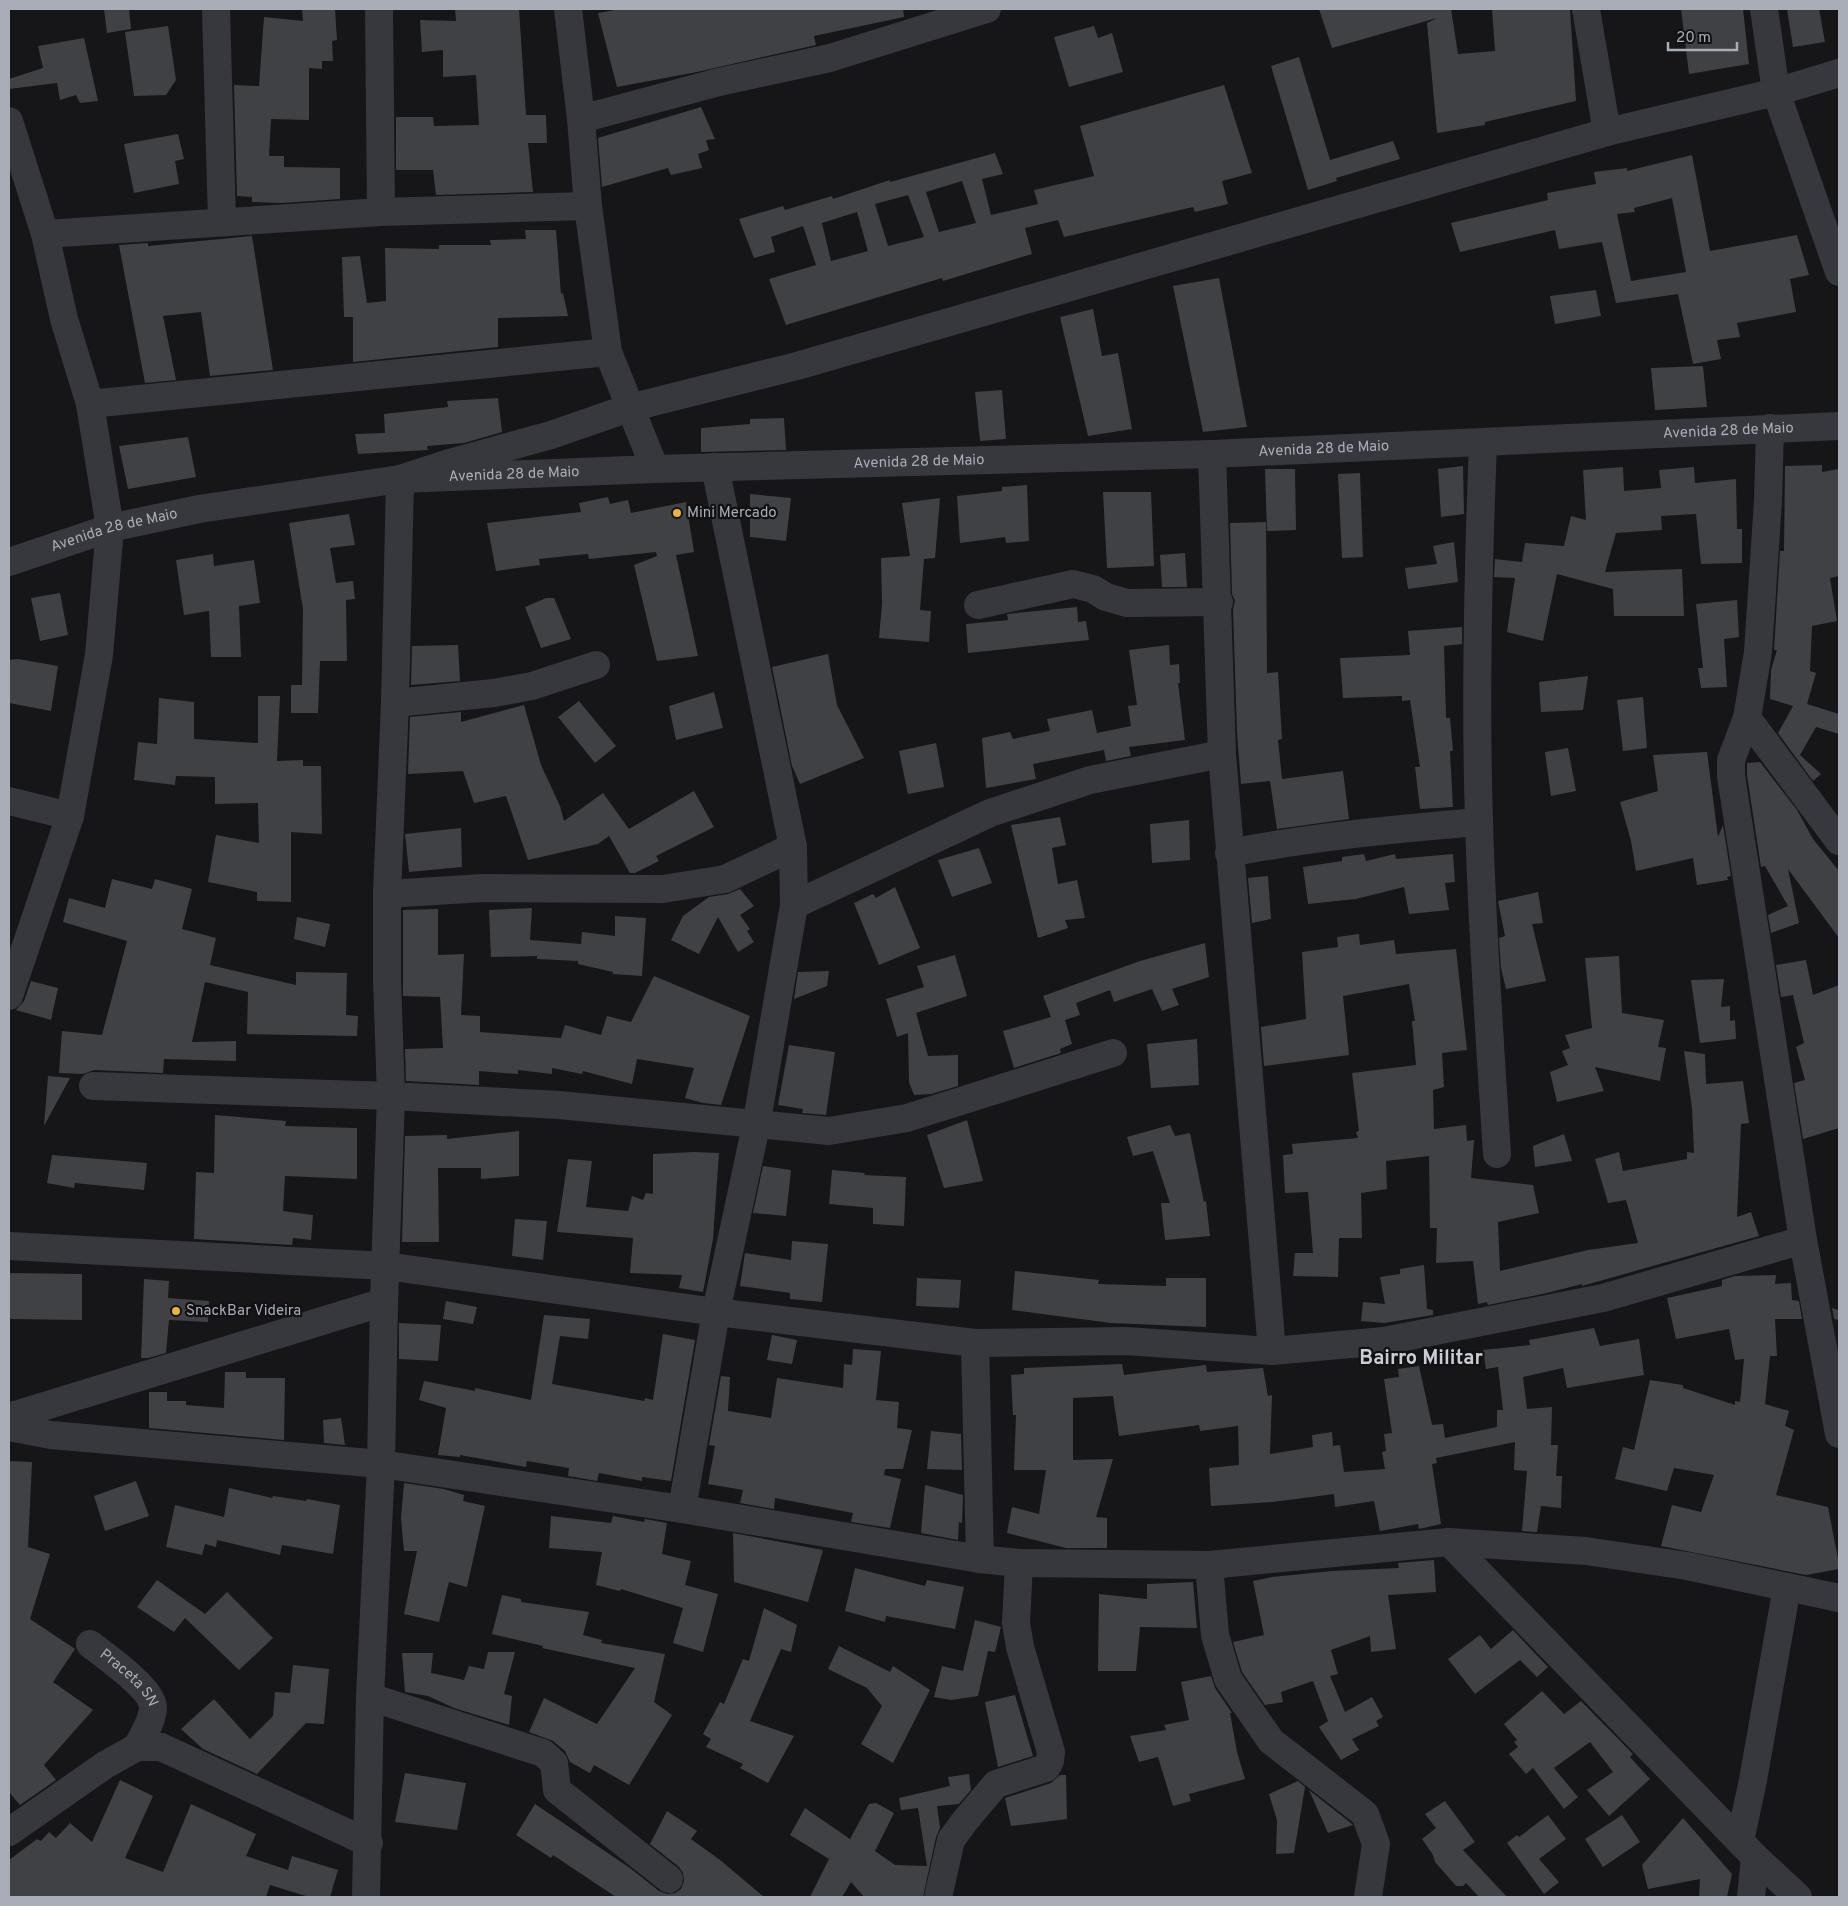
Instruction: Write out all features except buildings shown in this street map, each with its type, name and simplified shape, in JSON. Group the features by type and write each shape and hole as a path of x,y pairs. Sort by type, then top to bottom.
{"street":[{"path":"216,9 222,221"},
{"path":"379,9 380,212"},
{"path":"568,9 582,120 588,206 608,352 628,408 654,469"},
{"path":"582,120 719,82 830,58 986,9"},
{"path":"1586,9 1607,132"},
{"path":"1764,9 1776,92 1839,272"},
{"path":"366,1897 369,1843 370,1697 382,1464 384,1302 391,1096 387,980 387,894 400,479 551,434 628,408 807,363 1607,132 1776,92 1839,73"},
{"path":"9,121 44,234 64,319 90,404 110,528 99,654 70,816 9,996"},
{"path":"44,234 380,212 588,206"},
{"path":"90,404 608,352"},
{"name":"Avenida 28 de Maio","path":"9,562 110,528 199,509 400,479 715,467 1212,454 1839,426"},
{"path":"1770,428 1758,652 1746,718 1731,760 1731,776 1803,1240 1839,1434"},
{"path":"1483,443 1479,541 1478,822 1496,1154"},
{"path":"1212,454 1219,602 1222,754 1272,1351"},
{"path":"682,1509 716,1312 756,1126 794,905 794,847 715,467"},
{"path":"978,605 1073,584 1093,589 1106,597 1127,603 1219,602"},
{"path":"394,703 494,693 532,686 596,665"},
{"path":"1746,718 1839,841"},
{"path":"794,905 990,813 1090,780 1222,754"},
{"path":"9,801 70,816"},
{"path":"1229,853 1296,840 1378,830 1478,822"},
{"path":"387,894 483,888 663,889 725,879 794,847"},
{"path":"93,1086 391,1096 558,1105 756,1126 829,1131 907,1118 1113,1053"},
{"path":"9,1246 386,1266 716,1312 975,1343 1126,1341 1272,1351 1384,1341 1594,1300 1803,1240"},
{"path":"9,1417 384,1302"},
{"path":"975,1343 980,1559"},
{"path":"9,1427 51,1435 382,1464 682,1509 980,1559 1019,1563 1209,1565 1312,1557 1450,1542 1586,1551 1687,1566 1839,1598"},
{"path":"1450,1542 1747,1849 1798,1897"},
{"path":"938,1897 951,1840 964,1822 996,1784 1035,1773 1046,1768 1050,1761 1051,1752 1020,1647 1016,1623 1019,1563"},
{"path":"1209,1565 1215,1635 1228,1679 1271,1741 1365,1814 1376,1844 1368,1897"},
{"path":"1750,1897 1747,1849 1755,1770 1787,1587"},
{"name":"Praceta SN","path":"90,1644 148,1693 153,1705 152,1716 137,1747"},
{"path":"370,1697 543,1753 554,1764 557,1790 669,1879"},
{"path":"9,1832 105,1766 137,1747 161,1747 369,1843"}],"place":[{"name":"Mini Mercado","path":"677,513"},
{"name":"SnackBar Videira","path":"176,1311"}],"district":[{"name":"Bairro Militar","path":"1421,1359"}]}
